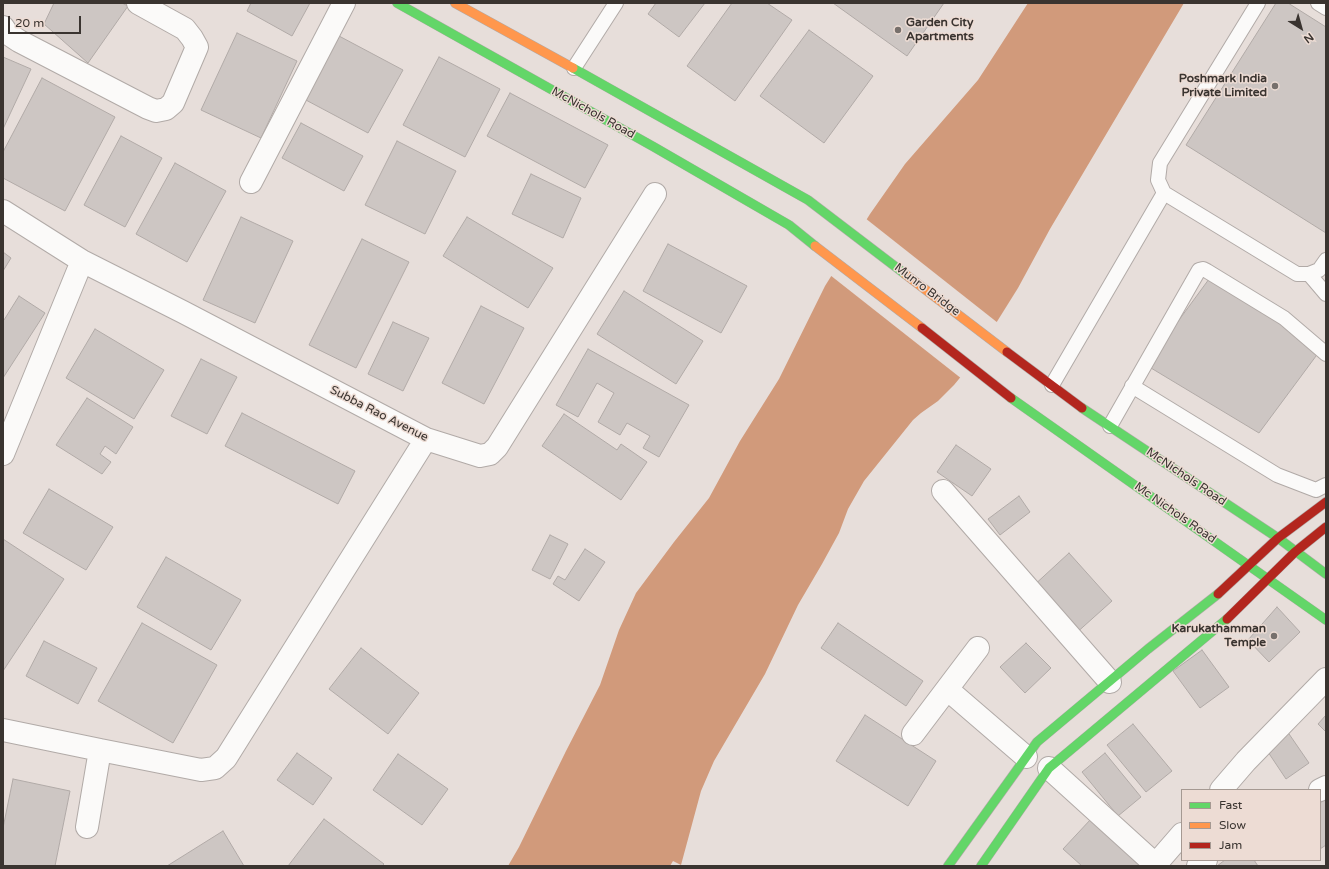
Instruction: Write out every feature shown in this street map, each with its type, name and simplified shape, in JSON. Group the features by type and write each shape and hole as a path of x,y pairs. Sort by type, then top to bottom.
{"main road":[{"name":"McNichols Road","path":"397,3 654,147 789,225 1023,407"},
{"path":"456,3 574,68"},
{"name":"Munro Bridge","path":"574,68 808,200 1049,382"},
{"name":"McNichols Road","path":"1049,382 1076,404 1278,538 1326,574"},
{"name":"Mc Nichols Road","path":"1023,407 1326,620"},
{"path":"948,866 1037,742 1148,649 1220,593 1278,538 1326,502"},
{"path":"1305,518 1304,532 1310,534 1323,529"},
{"path":"981,866 1049,768 1229,617 1295,552 1323,529"}],"street":[{"path":"3,27 7,33 19,41 156,112 166,109 172,103 197,47 185,29 138,3"},
{"path":"251,182 344,3"},
{"name":"Subba Rao Avenue","path":"3,211 82,261 426,439 480,456 490,454 497,447 655,194"},
{"path":"3,454 82,261"},
{"path":"3,730 201,770 215,768 226,758 426,439"},
{"path":"943,491 1110,682"},
{"path":"913,734 978,648"},
{"path":"1222,789 1246,761 1326,679"},
{"path":"947,689 1026,757"},
{"path":"87,828 100,750"},
{"path":"1049,768 1156,865 1181,835"}],"lane":[{"path":"574,68 616,3"},
{"path":"1258,3 1160,163 1158,180 1164,192 1297,274 1309,274 1319,270 1326,260"},
{"path":"1318,3 1326,8"},
{"path":"1049,382 1164,192"},
{"path":"1110,426 1199,270 1203,269 1207,271 1284,318 1326,354"},
{"path":"1309,274 1326,294"},
{"path":"1132,386 1278,475 1316,490 1326,485"}],"shaded area":[{"path":"1028,3 1184,3 1050,229 1018,288 968,368 938,401 913,420 864,481 848,509 839,533 798,605 765,674 714,761 701,791 681,865 673,861 670,866 508,866 600,685 619,630 636,593 709,498 740,441 779,379 825,286 870,214 905,164 978,80"}],"pier":[{"path":"865,218 998,323 970,369 962,379 830,275"}],"building":[{"path":"54,3 122,3 128,6 88,63 44,24"},
{"path":"251,3 310,3 292,36 247,11"},
{"path":"656,3 705,3 679,37 648,14"},
{"path":"732,3 767,3 792,20 735,101 687,66"},
{"name":"Garden City Apartments","path":"833,3 944,3 907,56"},
{"name":"Poshmark India Private Limited","path":"1276,3 1288,3 1326,27 1326,233 1186,145"},
{"path":"809,30 873,76 824,143 760,96"},
{"path":"237,33 297,61 261,138 201,110"},
{"path":"339,36 403,70 368,133 304,99"},
{"path":"3,57 31,69 3,129"},
{"path":"439,57 500,89 465,157 403,125"},
{"path":"42,78 115,117 65,211 3,178 3,152"},
{"path":"510,93 608,145 585,188 487,136"},
{"path":"301,123 363,156 344,191 282,158"},
{"path":"121,136 162,158 125,227 84,205"},
{"path":"397,141 456,171 425,234 365,205"},
{"path":"175,163 226,191 187,262 136,234"},
{"path":"531,174 581,198 563,238 512,214"},
{"path":"241,217 293,241 255,323 203,300"},
{"path":"467,217 553,268 528,308 443,256"},
{"path":"362,239 409,262 356,368 309,345"},
{"path":"668,244 747,286 721,333 643,291"},
{"path":"3,252 11,258 3,271"},
{"path":"1212,275 1319,352 1259,433 1146,365"},
{"path":"624,291 703,341 676,384 597,334"},
{"path":"19,296 45,313 3,378 3,319 4,320"},
{"path":"481,306 524,328 484,404 442,383"},
{"path":"393,322 429,338 403,391 368,374"},
{"path":"95,329 164,370 134,419 66,378"},
{"path":"588,349 689,405 659,457 643,448 650,436 627,423 620,435 598,422 614,393 597,383 578,417 556,405"},
{"path":"201,359 237,377 207,434 171,416"},
{"path":"87,398 133,427 116,454 105,446 100,454 111,462 102,474 56,445"},
{"path":"242,413 355,471 338,504 225,446"},
{"path":"564,414 617,450 621,444 647,462 621,500 542,446"},
{"path":"956,445 991,469 972,496 937,472"},
{"path":"49,489 113,527 86,570 23,533"},
{"path":"1019,496 1030,512 1000,535 988,519"},
{"path":"550,535 568,544 550,579 532,570"},
{"path":"3,539 64,579 3,671"},
{"path":"585,549 605,562 579,601 553,584 558,576 565,580"},
{"path":"1069,553 1112,601 1074,635 1031,588"},
{"path":"166,557 241,600 211,650 137,607"},
{"name":"Karukathamman Temple","path":"1277,607 1300,632 1269,662 1248,640"},
{"path":"142,623 217,665 173,743 98,701"},
{"path":"838,623 923,681 906,706 821,648"},
{"path":"44,641 97,668 78,704 26,676"},
{"path":"1026,643 1051,668 1025,693 1000,667"},
{"path":"361,648 419,693 388,734 329,689"},
{"path":"1202,650 1229,687 1200,708 1173,671"},
{"path":"865,715 936,761 908,806 836,761"},
{"path":"1326,715 1326,732 1318,724"},
{"path":"1133,724 1172,771 1146,792 1107,745"},
{"path":"1287,731 1309,763 1286,779 1264,746"},
{"path":"297,753 332,778 313,805 277,780"},
{"path":"1105,753 1141,797 1118,816 1082,772"},
{"path":"398,754 448,789 422,825 373,790"},
{"path":"13,779 70,791 55,866 3,866 3,828"},
{"path":"1326,799 1326,845 1321,848 1321,802"},
{"path":"324,819 384,864 382,866 288,866"},
{"path":"1091,819 1143,866 1082,866 1063,849"},
{"path":"223,831 244,866 167,866"},
{"path":"1224,861 1255,861 1258,866 1217,866"}],"traffic: fast":[{"path":"397,3 654,147 789,225 815,246"},
{"path":"573,68 808,200 905,274"},
{"path":"1011,398 1326,620"},
{"path":"1082,408 1278,538 1326,574"},
{"path":"948,866 1037,742 1148,649 1218,594"},
{"path":"981,866 1049,768 1227,619"}],"traffic: slow":[{"path":"455,3 573,68"},
{"path":"815,246 922,328"},
{"path":"905,274 1007,352"}],"traffic: jam":[{"path":"922,328 1011,398"},
{"path":"1007,352 1082,408"},
{"path":"1218,594 1278,538 1326,502"},
{"path":"1227,619 1295,552 1326,527"}],"place":[{"name":"Garden City Apartments","path":"898,30"},
{"name":"Poshmark India Private Limited","path":"1275,86"},
{"name":"Karukathamman Temple","path":"1274,636"}]}
